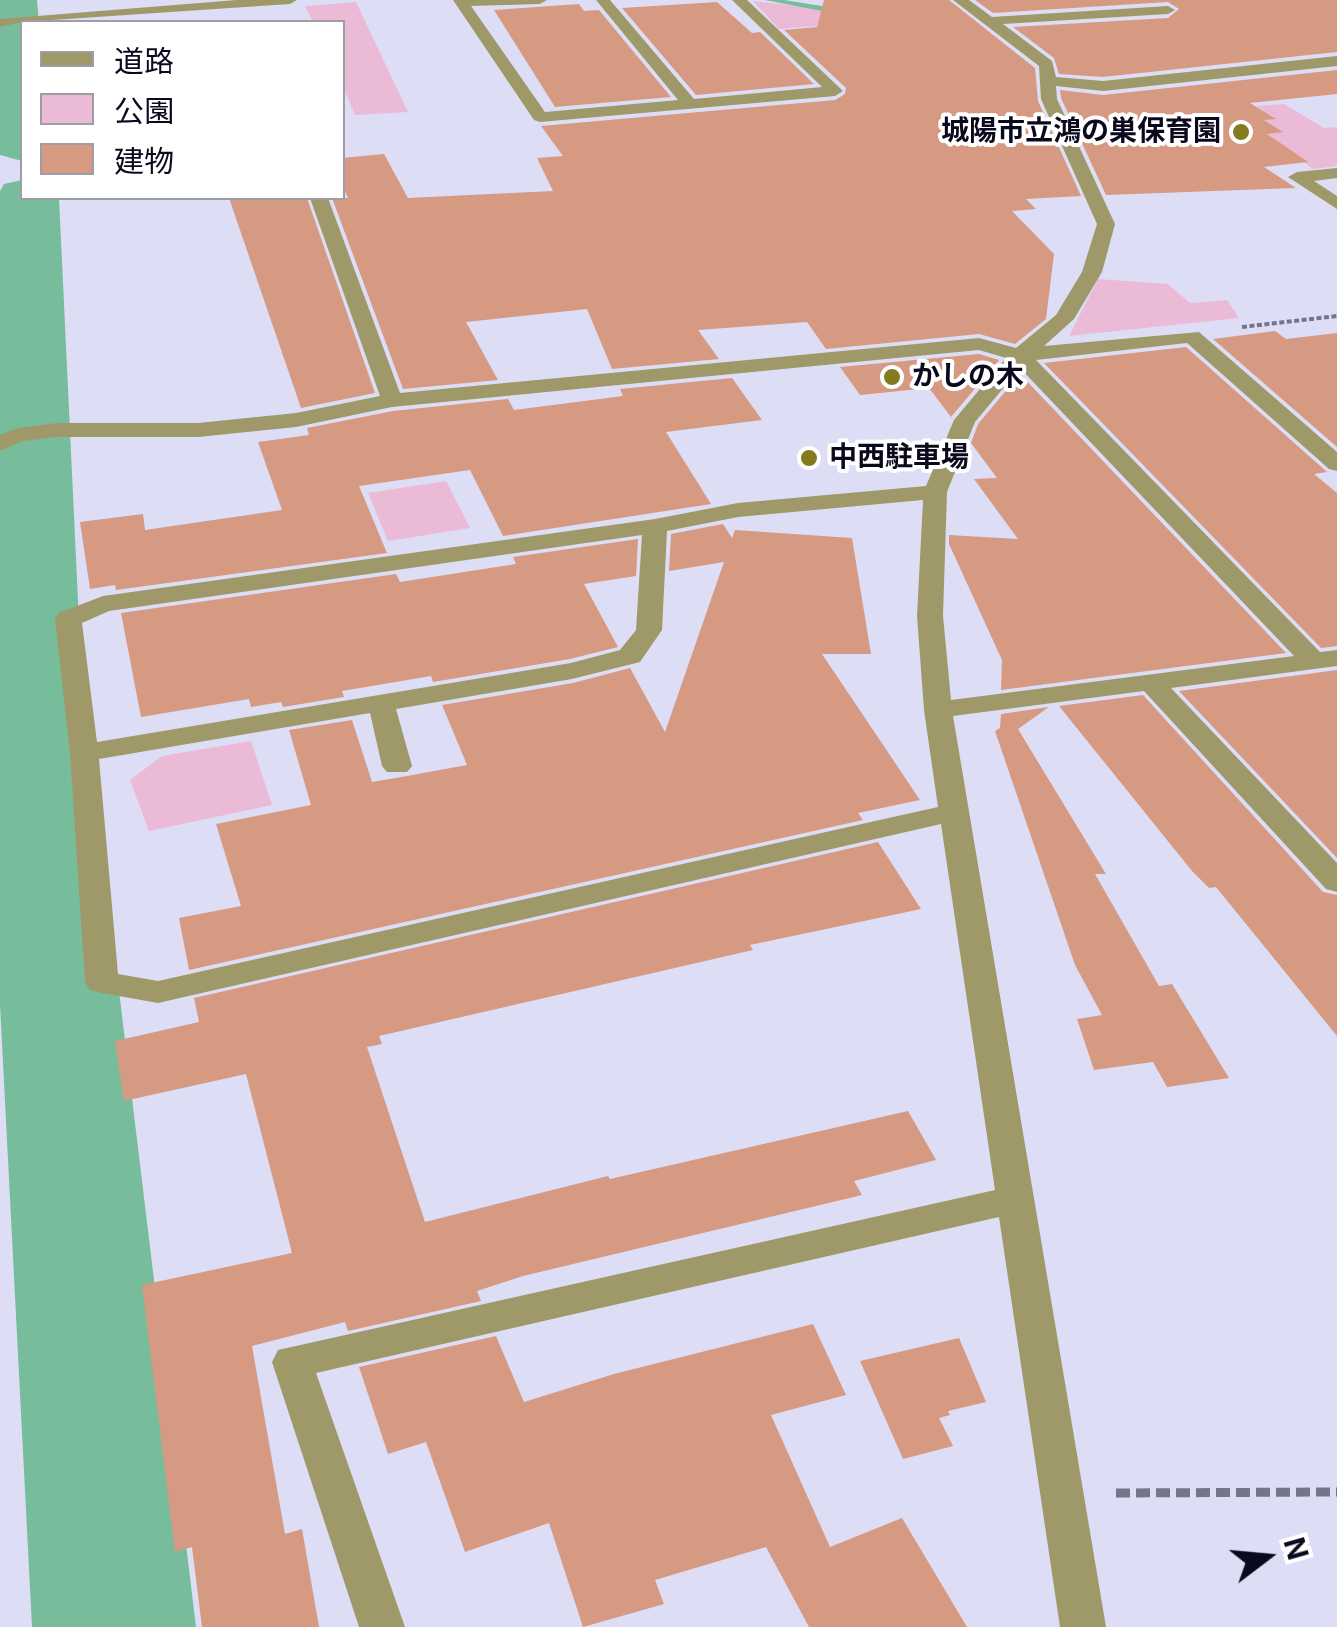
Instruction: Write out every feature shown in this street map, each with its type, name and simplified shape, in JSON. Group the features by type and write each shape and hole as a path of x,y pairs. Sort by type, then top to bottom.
{"street":[{"path":"38,20 290,0"},
{"path":"460,1 540,0"},
{"path":"603,0 690,104"},
{"path":"460,1 540,117 835,91 740,0"},
{"path":"960,0 1047,64 1049,99 1106,224 1092,272 1064,318 1020,354 965,420 935,492 930,616 938,710 1012,1200 1083,1627"},
{"path":"989,21 1168,10"},
{"path":"1048,82 1102,86 1337,61"},
{"path":"1337,172 1297,177 1337,204"},
{"path":"320,200 392,400"},
{"path":"9,440 57,430 198,430 296,420 392,400 619,382 979,344 1020,354 1192,336 1337,464"},
{"path":"1020,354 1325,659"},
{"path":"935,492 738,510 654,526 103,604 68,620 84,753 102,982 158,992 955,812"},
{"path":"84,753 572,670 630,656 649,630 654,526"},
{"path":"938,710 1153,685 1325,659"},
{"path":"1153,685 1337,882"},
{"path":"381,703 397,766"},
{"path":"382,1627 292,1362 1012,1200"}],"path":[{"path":"1192,336 1337,316"},
{"path":"1059,1493 1337,1492"}],"green space":[{"path":"753,1 825,9 841,24 779,29"},
{"path":"356,2 408,112 355,115 345,92 345,20 312,20 305,6"},
{"path":"1284,104 1324,128 1337,127 1337,166 1313,169 1267,134 1282,132 1264,120 1274,118 1256,106"},
{"path":"1098,279 1168,284 1190,303 1227,300 1239,318 1069,336"},
{"path":"446,481 470,528 388,541 368,493"},
{"path":"251,741 272,805 149,831 130,780 162,756"}],"building":[{"path":"824,0 949,0 1035,68 1038,101 1081,196 1026,199 1036,209 1012,211 1054,254 1046,319 1015,344 979,334 826,349 807,322 698,330 719,359 612,369 587,309 466,322 498,380 403,389 333,200 348,198 345,158 384,154 408,198 553,191 537,158 563,156 541,126 835,100 845,94 846,88 784,30 817,27"},
{"path":"975,0 1337,0 1337,52 1103,77 1059,74 1054,58 1013,27 1168,18 1179,9 1168,2 993,13"},
{"path":"717,2 752,33 760,32 814,84 696,95 622,8"},
{"path":"579,4 584,11 599,10 671,97 555,107 494,10"},
{"path":"1337,70 1337,94 1250,103 1276,119 1264,120 1283,132 1267,134 1308,162 1264,167 1296,188 1106,195 1060,90 1103,95"},
{"path":"230,200 308,200 375,393 301,408"},
{"path":"1275,331 1286,339 1337,333 1337,447 1213,339"},
{"path":"1186,347 1327,472 1314,474 1337,493 1337,646 1321,648 1044,363"},
{"path":"979,354 999,360 951,417 929,388 860,395 840,367"},
{"path":"1020,374 1286,653 1001,690 1002,660 949,544 949,535 1018,539 974,479 997,478 971,443 978,424"},
{"path":"732,378 762,420 666,432 711,504 503,536 470,470 359,486 387,553 116,590 115,585 90,589 80,522 143,514 145,530 282,510 258,442 309,435 307,428 393,411 508,399 514,410 623,396 620,389"},
{"path":"723,524 732,538 735,530 852,538 871,654 822,654 920,800 858,813 863,820 189,970 179,918 241,906 216,824 311,805 289,730 352,720 372,782 407,776 467,765 442,705 573,683 630,668 665,732 724,562 669,571 671,534"},
{"path":"638,539 636,576 584,584 618,647 433,682 431,676 342,691 344,697 283,707 281,702 251,707 249,699 141,717 121,613 396,574 400,582 516,564 513,557"},
{"path":"1337,670 1337,858 1179,691"},
{"path":"1143,695 1323,892 1337,895 1337,1036 1216,887 1209,888 1192,871 1059,706"},
{"path":"1049,707 1018,729 1106,874 1095,874 1159,986 1172,984 1229,1078 1167,1087 1153,1062 1094,1070 1077,1019 1102,1015 1075,965 995,731 1000,728 1001,714"},
{"path":"878,842 921,909 750,945 753,950 379,1036 382,1044 367,1047 425,1222 608,1176 610,1179 908,1111 936,1160 854,1181 862,1195 523,1276 477,1291 481,1301 348,1331 345,1322 252,1346 285,1534 302,1529 319,1627 202,1627 192,1547 175,1552 142,1285 292,1253 246,1074 124,1101 115,1041 199,1022 194,998"},
{"path":"813,1324 846,1395 771,1415 830,1547 902,1518 967,1627 809,1627 766,1547 655,1580 664,1604 583,1627 549,1523 465,1552 426,1442 388,1454 359,1367 496,1336 524,1402 614,1374"},
{"path":"959,1338 986,1402 948,1411 950,1415 939,1418 953,1446 903,1459 860,1361"}],"waterway":[{"path":"12,0 20,114"},
{"path":"769,0 825,9 837,21"},
{"path":"27,200 33,685 114,1627"}],"place":[{"name":"城陽市立鴻の巣保育園","path":"1241,132"},
{"name":"かしの木","path":"892,377"},
{"name":"中西駐車場","path":"809,458"}]}
